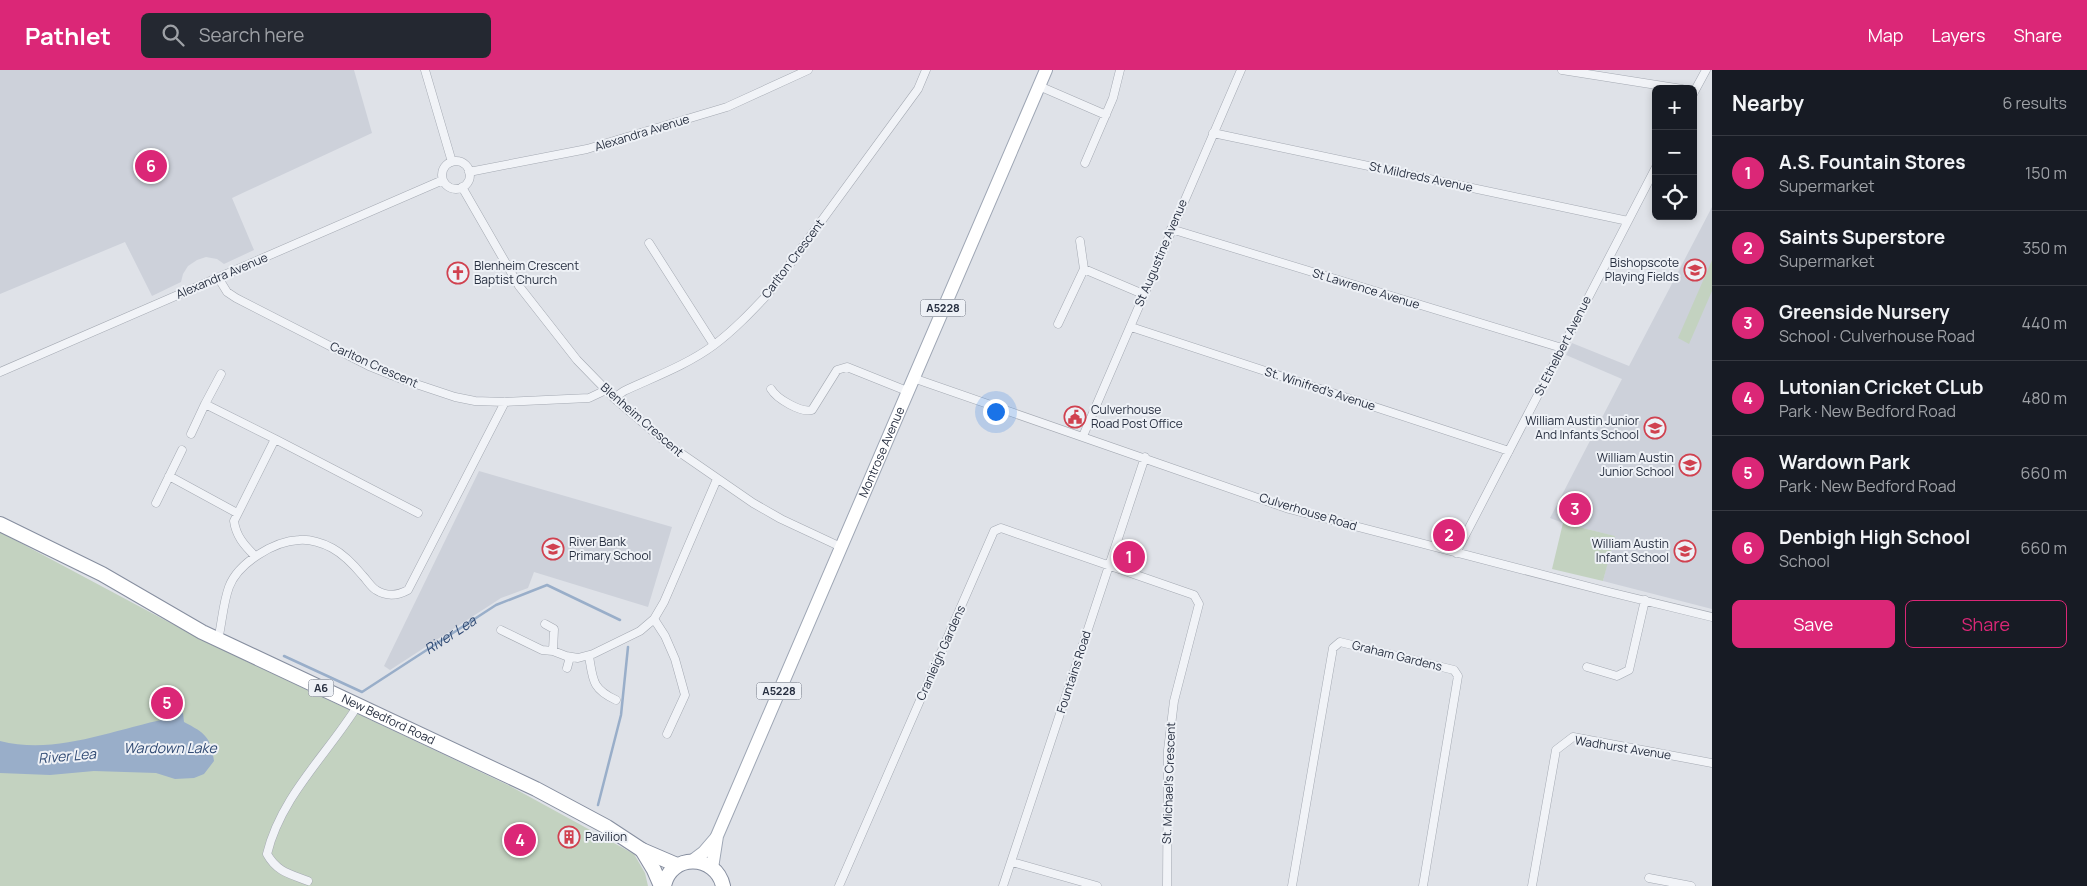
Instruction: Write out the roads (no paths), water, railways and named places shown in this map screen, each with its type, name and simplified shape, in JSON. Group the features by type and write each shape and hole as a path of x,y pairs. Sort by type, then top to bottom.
{"highway":[{"name":"New Bedford Road","path":"0,524 102,574 218,640 536,790 607,827 642,850 677,865"},
{"name":"New Bedford Road","path":"642,850 662,886"},
{"path":"662,886 670,872 677,865 692,861 700,861 712,868 723,884"}],"main road":[{"name":"Montrose Avenue","path":"712,868 717,836 1046,70"},
{"name":"Montrose Avenue","path":"692,861 704,852 717,836"}],"street":[{"path":"425,70 452,162"},
{"name":"Alexandra Avenue","path":"469,172 587,149 708,113 727,107 808,70"},
{"name":"Carlton Crescent","path":"614,398 624,391 696,357 748,317 768,294 918,89 926,70"},
{"path":"1085,163 1113,98 1120,70"},
{"name":"St Augustine Avenue","path":"1083,436 1241,70"},
{"path":"1562,70 1657,85"},
{"path":"1697,86 1706,70"},
{"path":"1039,86 1106,114"},
{"name":"St Mildreds Avenue","path":"1213,133 1628,221"},
{"path":"452,162 465,164 469,172 468,181 462,187 449,187 443,180 443,171 452,162"},
{"name":"St Ethelbert Avenue","path":"1456,553 1652,174"},
{"name":"Alexandra Avenue","path":"0,372 443,180"},
{"name":"Blenheim Crescent","path":"462,187 519,286 577,360 614,398 669,445 753,504 840,547"},
{"name":"St Lawrence Avenue","path":"1171,229 1562,348"},
{"path":"1058,324 1084,269 1080,240"},
{"path":"649,243 714,345"},
{"path":"1084,269 1143,294"},
{"name":"Carlton Crescent","path":"219,278 227,292 236,298 389,375 455,397 475,401 505,402 589,398 606,390"},
{"name":"St. Winifred's Avenue","path":"1130,327 1509,451"},
{"path":"771,389 781,398 807,412 812,410 837,370 847,367 907,391"},
{"path":"191,434 221,374"},
{"name":"Culverhouse Road","path":"913,378 1145,457 1290,509 1712,617"},
{"path":"218,640 229,586 239,570 255,556 279,545 298,540 314,541 332,548 351,561 374,589 387,595 400,594 408,590 505,402"},
{"path":"205,404 418,513"},
{"path":"255,556 245,546 236,531 234,521 275,439"},
{"path":"156,503 182,450"},
{"name":"Fountains Road","path":"1003,886 1145,457"},
{"path":"169,476 237,513"},
{"path":"501,630 542,650 553,651 570,657 589,656 640,631 654,619 664,602 717,479"},
{"name":"Cranleigh Gardens","path":"839,886 994,531 1001,528 1109,565"},
{"name":"St. Michael's Crescent","path":"1109,565 1194,596 1199,604 1174,701 1171,720 1168,750 1167,886"},
{"path":"1587,667 1617,676 1628,670 1645,600"},
{"path":"654,619 665,636 675,659 685,695 667,734"},
{"path":"544,624 554,629 553,651"},
{"name":"Graham Gardens","path":"1292,886 1333,648 1340,642 1454,670 1458,676 1423,886"},
{"path":"589,656 597,688 601,693 616,700"},
{"path":"567,668 570,657"},
{"path":"308,881 279,870 272,864 267,854 272,833 295,792 358,705"},
{"name":"Wadhurst Avenue","path":"1532,886 1556,750 1573,737 1712,763"},
{"path":"1012,862 1097,886"},
{"path":"1649,878 1691,886"}],"water":[{"name":"Wardown Lake","path":"176,710 183,713 184,722 202,733 211,746 214,761 204,774 194,778 175,779 156,773 94,771 50,775 0,773 0,741 21,745 63,743 166,719"}],"waterway":[{"name":"River Lea","path":"284,656 362,692 496,605 547,585 620,620"},
{"name":"River Lea","path":"598,805 621,715 628,647"}],"place":[{"name":"Denbigh High School","path":"151,166"},
{"name":"Bishopscote Playing Fields","path":"1695,270"},
{"name":"Blenheim Crescent Baptist Church","path":"458,273"},
{"name":"Culverhouse Road Post Office","path":"1075,417"},
{"name":"William Austin Junior And Infants School","path":"1655,428"},
{"name":"William Austin Junior School","path":"1690,465"},
{"name":"Greenside Nursery","path":"1575,509"},
{"name":"Saints Superstore","path":"1449,535"},
{"name":"River Bank Primary School","path":"553,549"},
{"name":"William Austin Infant School","path":"1685,551"},
{"name":"A.S. Fountain Stores","path":"1129,557"},
{"name":"Wardown Park","path":"167,703"},
{"name":"Pavilion","path":"569,837"},
{"name":"Lutonian Cricket CLub","path":"520,840"}]}
